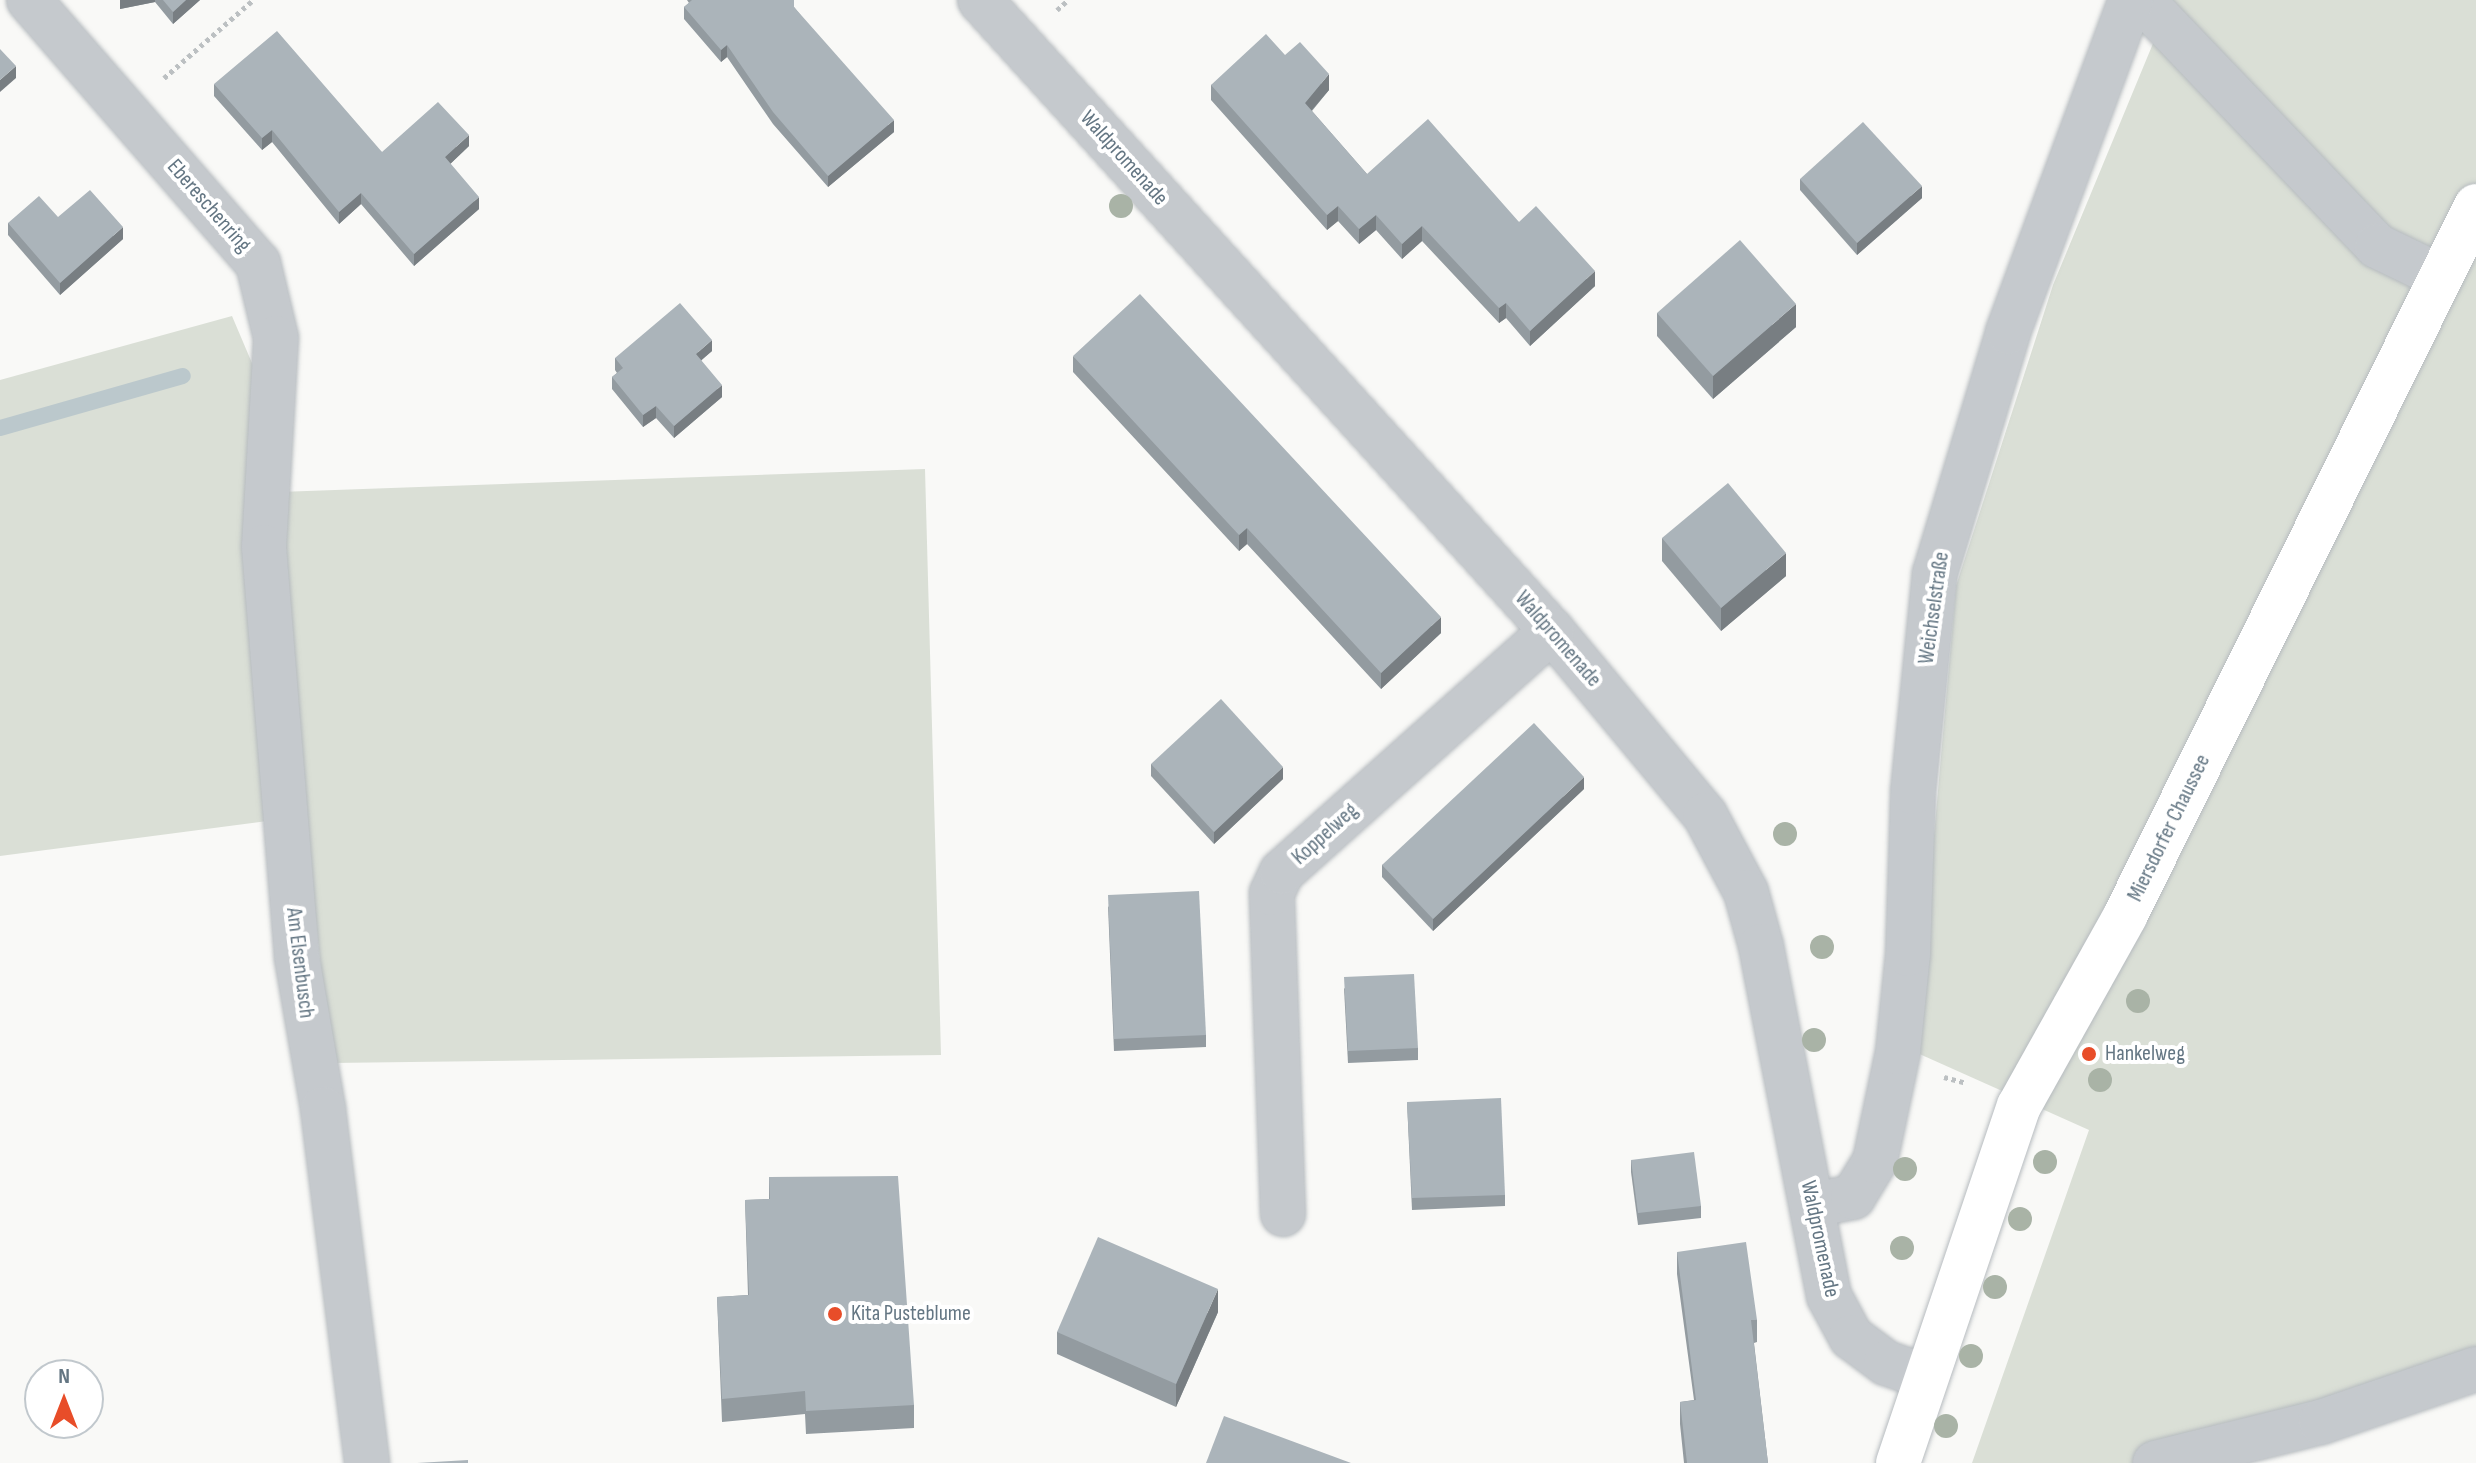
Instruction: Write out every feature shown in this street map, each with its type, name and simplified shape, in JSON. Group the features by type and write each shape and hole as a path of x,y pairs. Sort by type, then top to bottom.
{"main road":[{"name":"Miersdorfer Chaussee","path":"1898,1463 2019,1106 2125,916 2476,206"}],"street":[{"name":"Ebereschenring","path":"29,0 128,110 258,263 276,338 266,459"},
{"name":"Waldpromenade","path":"980,0 1552,631 1705,815 1746,892 1813,1205 1829,1296 1843,1330 1886,1363 1926,1377"},
{"name":"Weichselstraße","path":"1813,1205 1853,1197 1875,1161 1898,1052 1907,968 1913,792 1935,573 2008,332 2131,0"},
{"path":"2142,0 2377,246 2441,277"},
{"name":"Am Elsenbusch","path":"266,459 264,547 297,958 323,1109 367,1463"},
{"name":"Koppelweg","path":"1283,1214 1272,893 1282,872 1552,631"},
{"path":"2155,1463 2321,1422 2476,1369"}],"path":[{"path":"128,110 253,0"}],"shaded area":[{"path":"2171,0 2476,0 2476,1381 2211,1463 1972,1463 2089,1130 1915,1052 1956,586 2053,285"},
{"path":"232,316 274,415 279,492 925,469 941,1055 331,1063 305,816 0,856 0,380"}],"building":[{"path":"163,0 186,0 173,12"},
{"path":"692,0 794,0 794,7 894,120 828,176 773,112 727,45 721,50 684,7"},
{"path":"277,31 382,152 438,102 469,135 445,157 479,197 414,254 361,193 339,212 272,130 262,138 214,84"},
{"path":"1266,34 1285,55 1300,42 1329,74 1305,103 1367,174 1428,119 1519,222 1536,206 1595,271 1530,331 1506,303 1499,308 1422,226 1402,244 1376,215 1359,229 1338,206 1327,215 1211,85"},
{"path":"0,49 16,66 0,80"},
{"path":"1863,122 1922,186 1857,243 1800,179"},
{"path":"90,190 123,227 60,283 8,223 39,196 58,217"},
{"path":"1740,240 1796,304 1713,376 1657,313"},
{"path":"1140,294 1441,617 1381,673 1247,528 1239,535 1073,356"},
{"path":"680,303 712,340 696,354 722,385 674,426 656,406 643,415 612,377 623,368 615,358"},
{"path":"1728,483 1786,553 1721,608 1662,538"},
{"path":"1221,699 1283,767 1214,832 1151,764"},
{"path":"1534,723 1584,777 1433,919 1382,865"},
{"path":"1199,891 1206,1035 1114,1039 1108,895"},
{"path":"1414,974 1418,1048 1348,1051 1344,977"},
{"path":"1501,1098 1505,1195 1412,1198 1407,1102"},
{"path":"1694,1152 1701,1206 1638,1213 1631,1160"},
{"name":"Kita Pusteblume","path":"898,1176 914,1405 806,1411 805,1391 722,1399 717,1297 749,1295 745,1200 770,1199 769,1177"},
{"path":"1098,1237 1218,1289 1176,1384 1057,1332"},
{"path":"1746,1242 1757,1320 1751,1320 1768,1463 1687,1463 1680,1402 1696,1400 1677,1252"},
{"path":"1224,1416 1351,1463 1206,1463"},
{"path":"468,1460 468,1463 417,1463"}],"waterway":[{"path":"0,428 183,376"}],"place":[{"name":"Hankelweg","path":"2089,1054"},
{"name":"Kita Pusteblume","path":"835,1314"}]}
